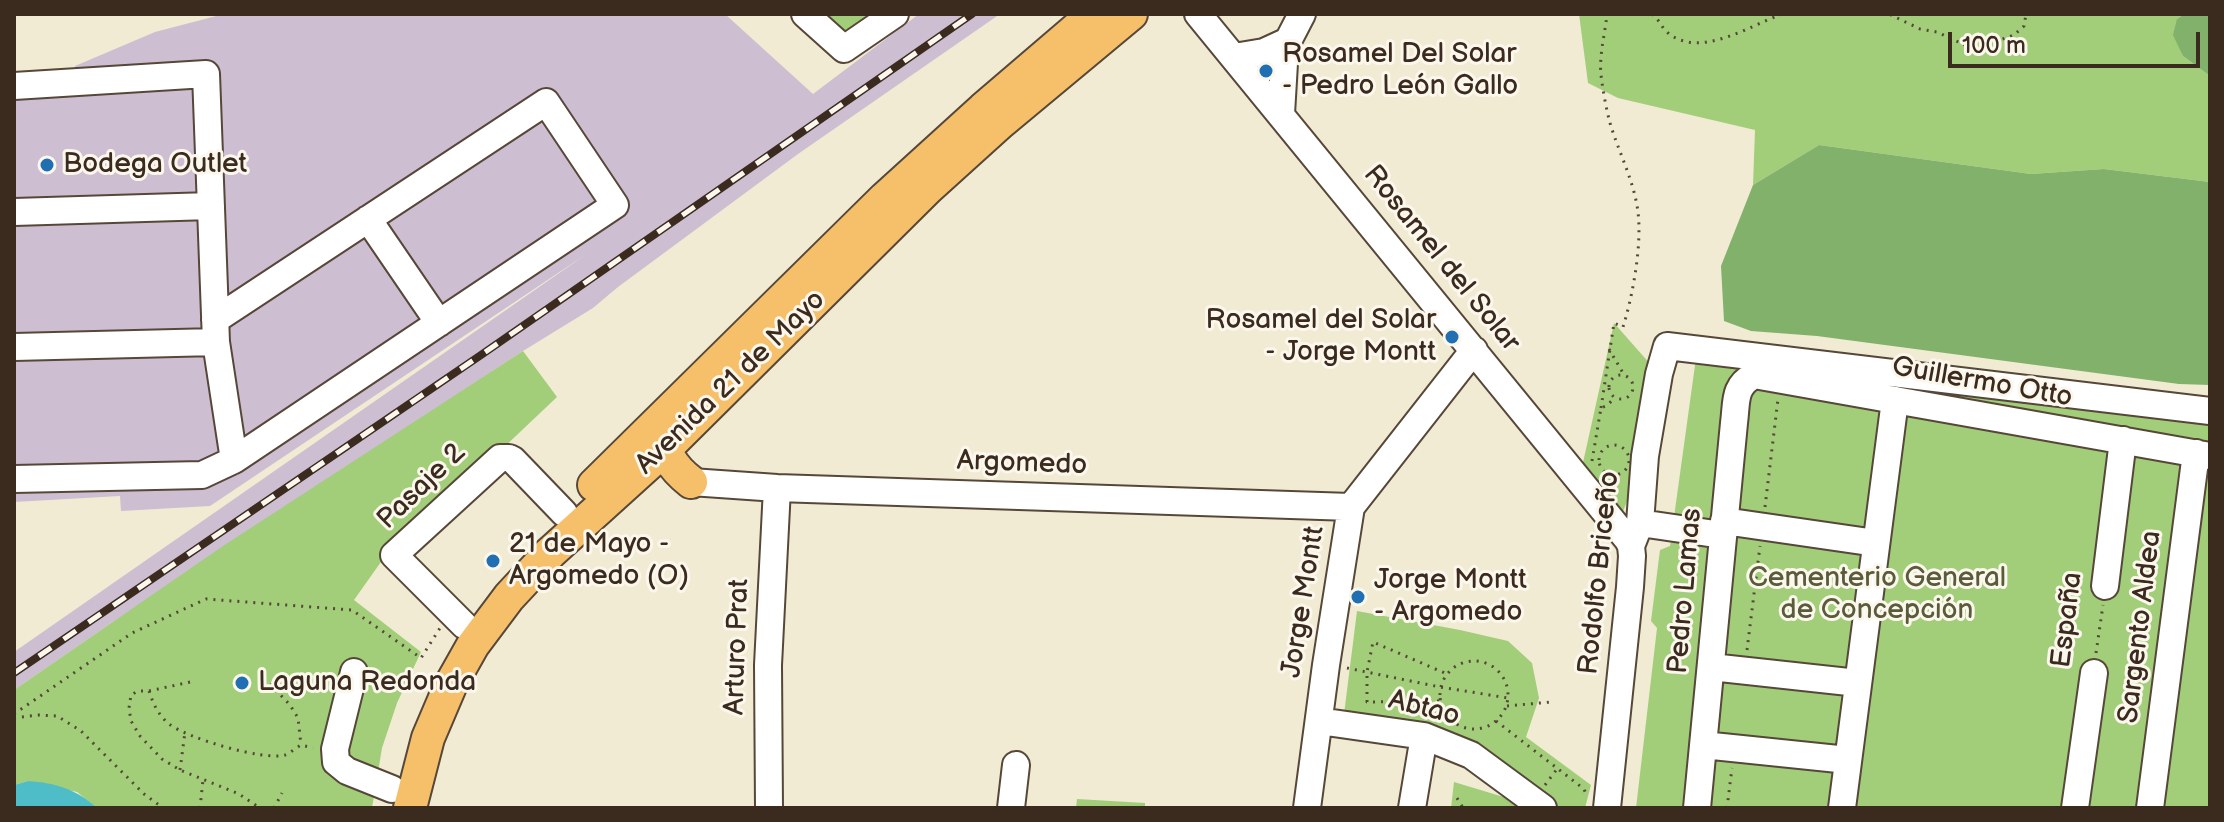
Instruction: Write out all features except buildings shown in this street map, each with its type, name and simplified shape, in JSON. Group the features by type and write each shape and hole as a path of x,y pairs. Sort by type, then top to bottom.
{"main road":[{"name":"Avenida 21 de Mayo","path":"396,802 404,746 457,618 885,198 1094,14"},
{"name":"Avenida 21 de Mayo","path":"396,802 420,763 438,710 473,645 489,621 540,564 665,449 927,189 1000,123 1131,14"},
{"path":"668,413 665,449 674,466 691,482"},
{"path":"617,491 691,482"}],"street":[{"path":"805,14 844,49 895,14"},
{"name":"Rosamel del Solar","path":"1198,14 1628,540 1636,535"},
{"path":"1281,114 1288,41 1302,14"},
{"path":"1234,57 1264,52 1288,41"},
{"path":"14,86 206,74 215,331 234,460"},
{"path":"14,347 215,331 368,219 546,102 615,205 234,460 202,475 14,479"},
{"path":"14,212 211,206"},
{"path":"368,219 439,323"},
{"name":"Rodolfo Briceño","path":"1598,802 1630,587 1645,456 1667,346 2210,411"},
{"name":"Jorge Montt","path":"1307,808 1351,507 1474,350"},
{"name":"Guillermo Otto","path":"1744,381 1754,375 2203,454"},
{"name":"Pedro Lamas","path":"1697,808 1738,389 1744,381"},
{"path":"1842,808 1895,400"},
{"name":"España","path":"2105,586 2123,440"},
{"name":"Sargento Aldea","path":"2150,808 2203,454"},
{"name":"Pasaje 2","path":"457,618 394,555 496,460 504,457 513,460 564,513"},
{"name":"Argomedo","path":"691,482 777,488 1351,507"},
{"name":"Arturo Prat","path":"769,808 768,665 777,488"},
{"path":"1636,535 1723,528 1876,543"},
{"path":"1612,609 1630,587"},
{"path":"1711,667 1858,683"},
{"path":"354,672 335,753 338,765 396,802"},
{"name":"España","path":"2075,808 2094,673"},
{"name":"Abtao","path":"1319,721 1424,736 1471,755 1543,808"},
{"path":"1412,808 1424,736"},
{"path":"1703,745 1848,760"},
{"path":"1011,808 1016,765"}],"path":[{"path":"1600,474 1592,464 1614,323 1623,327 1631,301 1638,213 1609,121 1601,74 1607,14"},
{"path":"1652,14 1666,32 1680,39 1706,44 1782,14"},
{"path":"1882,14 1920,29 1937,32 1967,46 2014,35 2024,26 2026,14"},
{"path":"1601,408 1615,398 1627,398 1632,392 1631,380 1624,375 1609,349"},
{"path":"1615,398 1609,384 1613,378 1624,375"},
{"path":"1620,446 1627,453 1629,463 1624,472 1614,476 1601,469 1598,460 1605,448 1620,446"},
{"name":"España","path":"2094,673 2105,586"},
{"path":"14,716 132,633 206,599 352,610 421,658 457,618"},
{"path":"1440,701 1367,702 1367,672 1373,642 1447,674"},
{"path":"1477,660 1498,670 1505,680 1508,698 1496,721 1474,729 1462,727 1444,712 1440,687 1455,666 1477,660"},
{"path":"1326,665 1508,698"},
{"path":"190,682 138,691 131,695 131,721 140,736 162,759 180,770 239,794 260,808"},
{"path":"270,684 298,718 301,745"},
{"path":"149,691 153,703 169,725 217,744 268,757 285,755 301,745 335,753"},
{"path":"1505,706 1551,702"},
{"path":"14,716 57,716 81,731 144,794 163,808"},
{"path":"1496,721 1598,802"},
{"path":"180,770 185,732"},
{"path":"1727,808 1735,749"},
{"path":"200,808 203,779"},
{"path":"274,808 282,793"},
{"path":"1456,808 1457,798 1463,808"}],"shaded area":[{"path":"224,14 725,14 813,94 919,14 1000,14 798,154 593,308 523,351 14,690 14,652 588,253 210,506 121,511 120,496 14,502 14,77 75,73 75,66 155,32"}],"green space":[{"path":"824,14 873,14 845,34"},
{"path":"1579,14 2184,14 2177,19 2183,56 2210,76 2210,182 2104,169 2031,174 1819,145 1753,185 1755,130 1618,98 1588,83"},
{"path":"2184,14 2210,14 2210,76 2183,56 2173,35 2177,19"},
{"path":"1819,145 2031,174 2104,169 2210,182 2210,385 2179,384 1817,336 1751,331 1724,321 1721,266 1753,185"},
{"path":"1614,323 1659,374 1645,456 1622,514 1582,467"},
{"path":"523,351 557,397 393,545 354,600 421,652 397,703 382,748 372,808 97,808 77,792 28,781 14,785 14,690 223,546"},
{"name":"Cementerio General de Concepción","path":"1696,358 2210,423 2210,808 1636,808 1657,628 1651,621 1660,550 1670,546"},
{"path":"1357,611 1508,641 1532,663 1539,698 1526,737 1591,785 1585,808 1451,808 1454,782 1517,801 1479,775 1457,765 1342,730"},
{"path":"1077,799 1145,803 1145,808 1076,808"}],"water":[{"path":"28,781 65,788 97,808 14,808 14,785"}],"railway":[{"path":"14,673 481,355 972,14"}],"place":[{"name":"Rosamel Del Solar - Pedro León Gallo","path":"1266,71"},
{"name":"Bodega Outlet","path":"47,165"},
{"name":"Rosamel del Solar - Jorge Montt","path":"1452,337"},
{"name":"21 de Mayo - Argomedo (O)","path":"493,561"},
{"name":"Jorge Montt - Argomedo","path":"1358,597"},
{"name":"Laguna Redonda","path":"242,683"}]}
